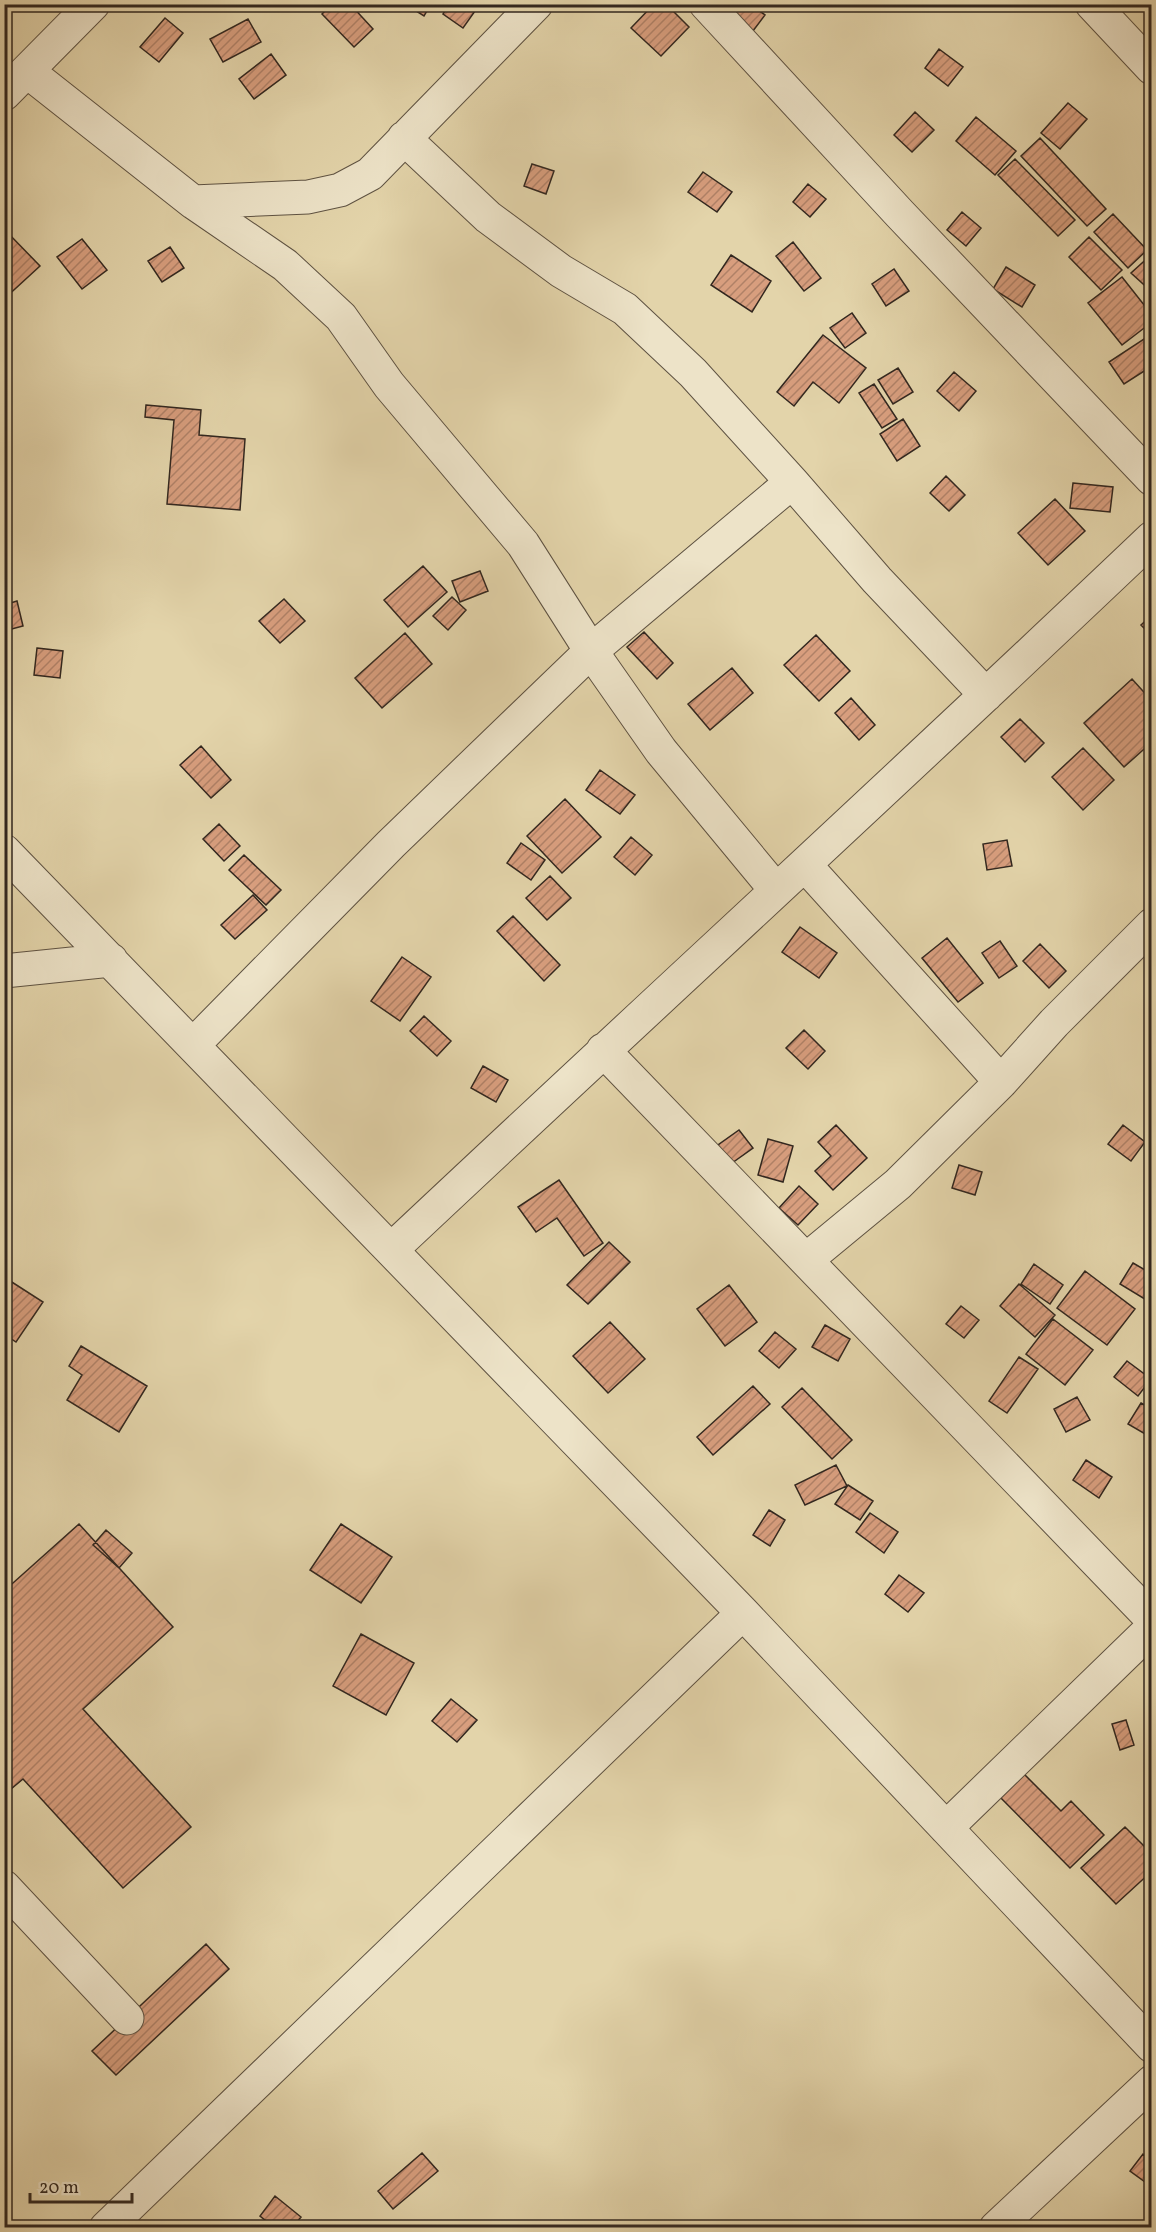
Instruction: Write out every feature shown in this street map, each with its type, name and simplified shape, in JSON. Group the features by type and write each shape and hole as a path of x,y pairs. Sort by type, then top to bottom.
{"street":[{"path":"93,4 16,82 285,265 341,317 389,385 523,544 591,651 662,751 776,890"},
{"path":"193,202 308,197 340,190 370,174 536,4"},
{"path":"706,4 900,214 1152,480"},
{"path":"1092,4 1152,68"},
{"path":"404,138 488,217 561,271 625,309 693,373 877,580 986,695"},
{"path":"193,1045 391,844 591,651 792,482"},
{"path":"391,1250 1152,538"},
{"path":"4,850 743,1613 1152,2046"},
{"path":"805,865 1001,1082"},
{"path":"806,1260 898,1184 1001,1082 1054,1023 1152,925"},
{"path":"4,971 111,960"},
{"path":"603,1050 1152,1619"},
{"path":"106,2228 743,1613"},
{"path":"945,1828 1152,1628"},
{"path":"4,1887 127,2018"},
{"path":"996,2228 1152,2082"}],"building":[{"path":"332,4 350,4 373,29 354,47 322,14"},
{"path":"405,4 431,4 424,16"},
{"path":"449,4 480,4 463,28 443,14"},
{"path":"654,4 666,4 689,27 661,56 631,28"},
{"path":"737,4 750,4 765,15 750,35 727,19"},
{"path":"165,18 183,33 159,62 140,47"},
{"path":"248,19 261,42 223,62 210,39"},
{"path":"939,49 963,67 948,86 925,68"},
{"path":"271,54 286,75 254,99 239,79"},
{"path":"1068,103 1087,119 1060,149 1041,133"},
{"path":"915,112 934,130 912,152 894,135"},
{"path":"976,117 1016,151 995,175 956,141"},
{"path":"1040,138 1106,209 1087,226 1021,156"},
{"path":"1015,159 1075,220 1058,236 998,175"},
{"path":"532,164 554,171 546,194 524,186"},
{"path":"703,172 732,192 717,212 688,192"},
{"path":"808,184 826,199 810,217 793,202"},
{"path":"962,212 981,228 966,246 947,230"},
{"path":"1113,214 1147,250 1128,268 1094,232"},
{"path":"6,231 40,266 4,299 4,233"},
{"path":"1089,237 1122,270 1101,290 1069,257"},
{"path":"82,239 107,270 82,289 57,257"},
{"path":"793,242 821,278 804,291 776,256"},
{"path":"170,247 184,268 162,282 148,261"},
{"path":"1152,254 1152,292 1131,273"},
{"path":"731,255 771,281 752,312 711,285"},
{"path":"1006,267 1035,285 1022,307 993,289"},
{"path":"894,269 909,291 886,306 872,284"},
{"path":"1122,277 1152,315 1152,322 1122,345 1088,303"},
{"path":"852,313 866,333 845,348 830,328"},
{"path":"823,335 866,368 839,403 813,382 794,406 777,392"},
{"path":"1150,335 1152,366 1124,384 1109,362"},
{"path":"898,368 913,392 893,404 878,380"},
{"path":"954,372 976,391 959,411 937,391"},
{"path":"874,384 897,419 882,428 859,393"},
{"path":"146,405 201,410 199,435 245,439 240,510 167,504 174,420 145,417"},
{"path":"903,419 920,446 897,461 880,434"},
{"path":"946,476 965,495 949,511 930,493"},
{"path":"1073,483 1113,487 1110,512 1070,508"},
{"path":"1055,499 1085,531 1048,565 1018,533"},
{"path":"423,566 447,592 408,627 384,600"},
{"path":"480,571 488,591 460,602 452,581"},
{"path":"452,597 466,610 448,630 433,616"},
{"path":"284,599 305,621 280,643 259,621"},
{"path":"17,601 23,626 4,631 4,605"},
{"path":"1152,615 1152,636 1141,625"},
{"path":"644,632 673,663 657,679 627,647"},
{"path":"405,633 432,664 382,708 355,678"},
{"path":"816,635 850,671 819,701 784,665"},
{"path":"37,648 63,651 60,678 34,675"},
{"path":"732,668 753,693 710,730 688,704"},
{"path":"1132,679 1152,701 1152,742 1124,767 1084,723"},
{"path":"851,698 875,725 859,740 835,713"},
{"path":"1020,719 1044,743 1025,762 1001,737"},
{"path":"201,746 231,780 211,798 180,765"},
{"path":"1083,748 1114,780 1083,810 1052,777"},
{"path":"600,770 635,795 620,814 586,790"},
{"path":"565,799 601,837 562,873 527,836"},
{"path":"219,824 240,846 224,861 203,839"},
{"path":"631,837 652,855 635,875 614,857"},
{"path":"1007,840 1012,866 987,870 983,844"},
{"path":"521,843 545,860 531,880 507,863"},
{"path":"244,855 281,890 266,905 229,870"},
{"path":"550,876 571,898 547,920 526,898"},
{"path":"253,895 267,910 235,939 221,925"},
{"path":"513,916 560,965 544,981 497,931"},
{"path":"800,927 837,953 819,978 782,952"},
{"path":"947,938 983,983 958,1002 922,958"},
{"path":"1000,941 1017,966 999,978 982,953"},
{"path":"1040,944 1066,971 1049,988 1023,961"},
{"path":"402,957 431,977 400,1021 371,1001"},
{"path":"424,1016 451,1041 437,1056 410,1031"},
{"path":"804,1030 825,1051 808,1069 786,1048"},
{"path":"483,1066 508,1080 496,1102 471,1088"},
{"path":"836,1125 867,1158 833,1190 815,1171 831,1156 818,1142"},
{"path":"1123,1125 1145,1142 1131,1161 1108,1144"},
{"path":"739,1130 753,1148 732,1163 718,1145"},
{"path":"768,1139 793,1146 783,1182 758,1175"},
{"path":"959,1165 982,1172 975,1195 952,1188"},
{"path":"559,1180 603,1243 584,1256 557,1218 536,1232 518,1207"},
{"path":"799,1186 818,1204 798,1225 779,1208"},
{"path":"609,1242 630,1262 588,1304 567,1285"},
{"path":"1133,1263 1152,1274 1152,1295 1148,1301 1120,1284"},
{"path":"1034,1264 1063,1285 1050,1304 1021,1284"},
{"path":"1085,1271 1135,1309 1107,1345 1057,1308"},
{"path":"4,1277 43,1302 16,1342 4,1334"},
{"path":"1019,1284 1055,1315 1035,1337 1000,1306"},
{"path":"729,1285 757,1322 725,1346 697,1309"},
{"path":"961,1306 979,1320 964,1338 946,1324"},
{"path":"1053,1319 1093,1350 1065,1385 1026,1354"},
{"path":"610,1322 645,1359 608,1393 573,1356"},
{"path":"825,1325 850,1339 838,1361 812,1347"},
{"path":"775,1332 796,1349 779,1368 759,1351"},
{"path":"81,1346 147,1386 119,1432 67,1400 82,1375 69,1366"},
{"path":"1019,1357 1038,1369 1007,1413 989,1401"},
{"path":"1127,1361 1151,1379 1138,1396 1114,1377"},
{"path":"753,1386 770,1404 713,1455 697,1437"},
{"path":"802,1388 852,1440 832,1459 782,1407"},
{"path":"1077,1397 1090,1420 1066,1432 1054,1409"},
{"path":"1141,1403 1152,1409 1152,1438 1128,1424"},
{"path":"1086,1460 1112,1477 1099,1498 1073,1480"},
{"path":"836,1465 847,1486 805,1505 795,1485"},
{"path":"848,1485 873,1501 860,1520 835,1504"},
{"path":"769,1510 785,1520 770,1546 753,1535"},
{"path":"870,1513 898,1532 884,1553 856,1532"},
{"path":"79,1524 173,1627 83,1709 191,1827 123,1888 23,1779 4,1795 4,1591"},
{"path":"341,1524 392,1557 361,1603 310,1570"},
{"path":"106,1530 132,1553 119,1568 93,1545"},
{"path":"899,1575 924,1593 908,1612 885,1594"},
{"path":"361,1634 414,1663 386,1715 333,1686"},
{"path":"451,1699 477,1720 457,1742 432,1721"},
{"path":"1126,1720 1134,1745 1120,1750 1112,1724"},
{"path":"1019,1769 1061,1811 1071,1801 1104,1835 1070,1868 995,1792"},
{"path":"1125,1827 1152,1854 1152,1871 1116,1904 1081,1868"},
{"path":"206,1944 229,1969 116,2075 92,2051"},
{"path":"422,2153 438,2171 393,2209 378,2191"},
{"path":"1143,2154 1152,2161 1152,2187 1130,2171"},
{"path":"275,2196 301,2217 292,2228 275,2228 260,2216"}]}
